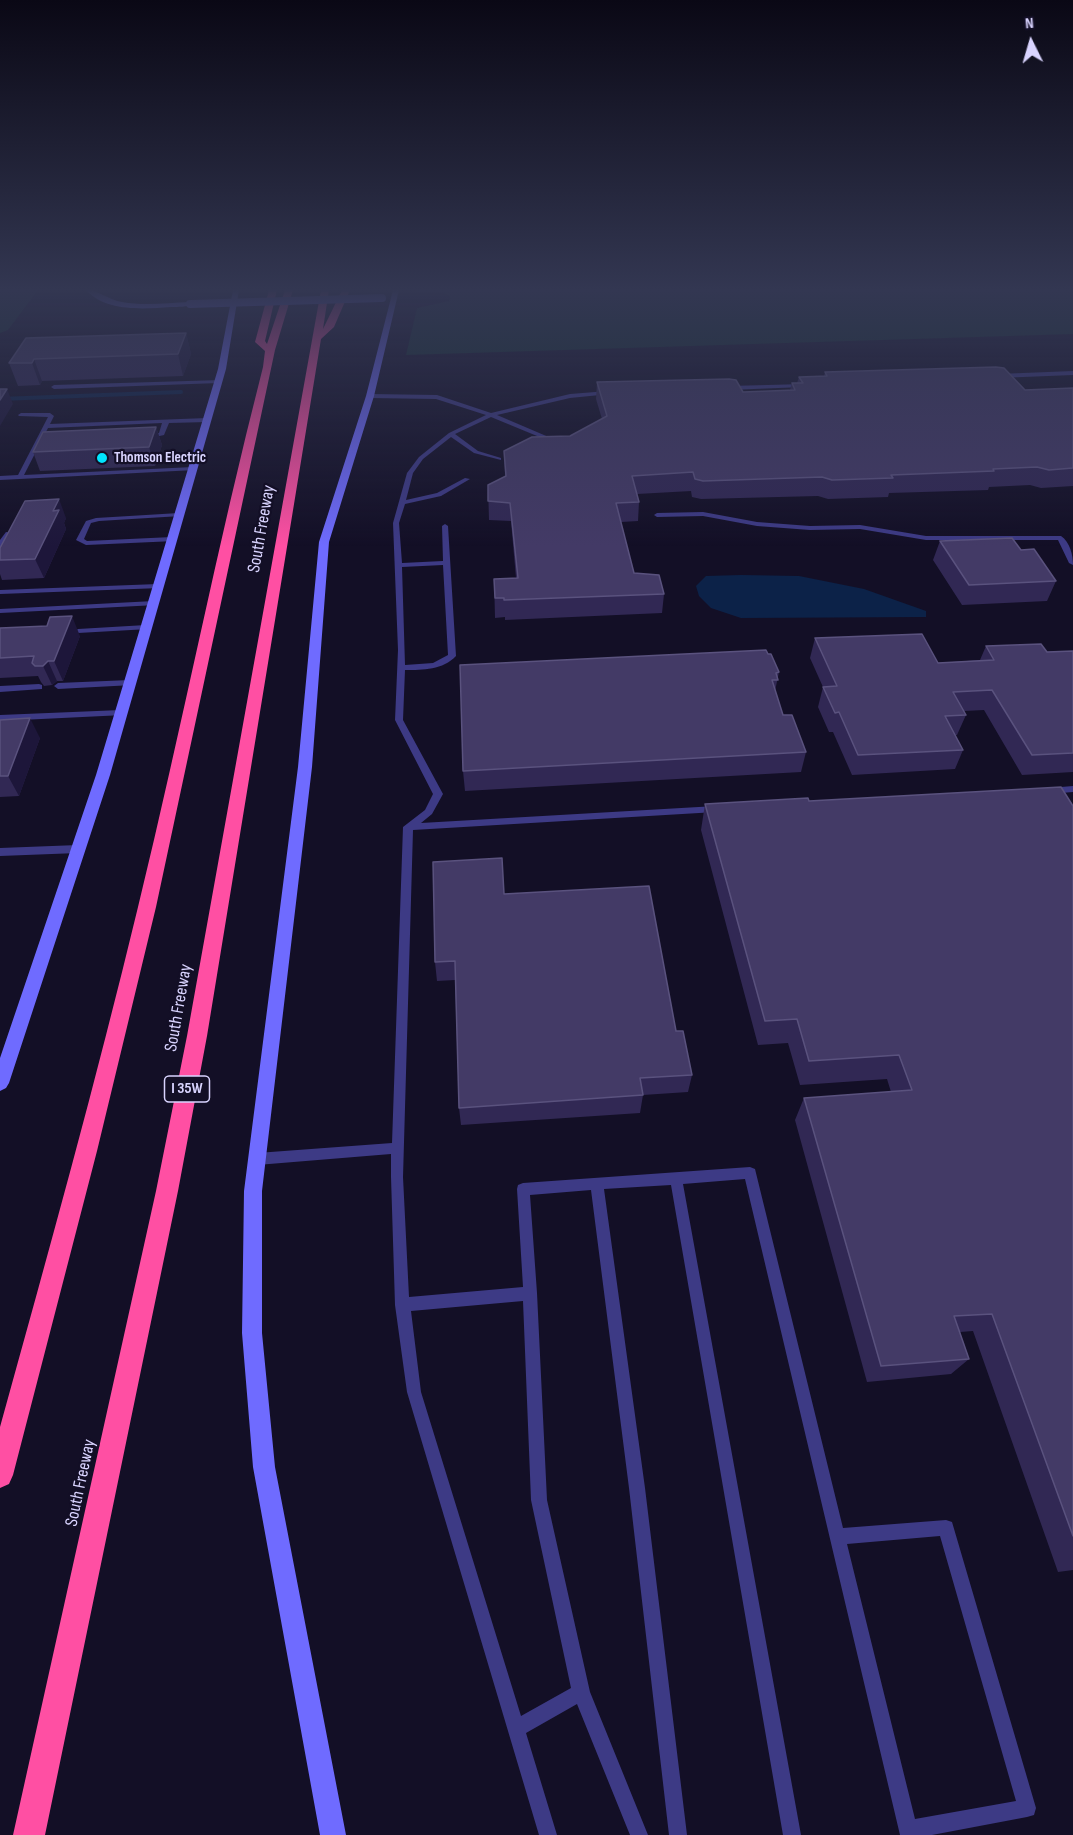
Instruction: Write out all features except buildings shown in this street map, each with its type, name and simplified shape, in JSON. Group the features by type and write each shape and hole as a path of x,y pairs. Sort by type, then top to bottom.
{"highway":[{"name":"South Freeway","path":"0,1475 86,1155 130,976 166,825 264,376"},
{"name":"South Freeway","path":"29,1835 167,1191 197,1036 311,376"}],"main road":[{"path":"0,1083 121,713 220,376"},
{"path":"333,1835 264,1467 252,1332 253,1191 305,767 324,542 370,396 374,376"}],"lane":[{"path":"991,376 1001,376"},
{"path":"54,387 219,381"},
{"path":"723,388 816,384"},
{"path":"408,827 429,812 438,795 399,720 401,668 396,523 410,472 421,458 451,434 491,414 570,396 616,392"},
{"path":"370,396 436,397 491,414 559,443"},
{"path":"20,477 51,416 48,414 21,415"},
{"path":"46,426 207,420"},
{"path":"143,437 162,434 166,422"},
{"path":"451,434 476,452 499,459"},
{"path":"38,441 50,441"},
{"path":"0,478 193,469"},
{"path":"402,503 439,495 467,479"},
{"path":"172,539 86,543 80,540 88,522 98,519 179,514"},
{"path":"657,515 703,514 757,524 810,528 860,527 926,538 1062,538 1073,563"},
{"path":"401,668 447,662 452,656 446,526"},
{"path":"0,546 8,533"},
{"path":"398,565 446,563"},
{"path":"0,592 159,586"},
{"path":"0,610 154,603"},
{"path":"78,631 146,627"},
{"path":"58,686 130,683"},
{"path":"0,689 39,687"},
{"path":"0,718 121,713"},
{"path":"1038,791 1073,789"},
{"path":"408,827 724,808"},
{"path":"408,827 397,1177 402,1305 414,1392 548,1835"},
{"path":"0,852 78,849"},
{"path":"256,1160 398,1148"},
{"path":"639,1835 581,1692 539,1500 523,1189 750,1173 908,1832 1027,1808 946,1528 838,1537"},
{"path":"676,1178 792,1835"},
{"path":"597,1183 678,1835"},
{"path":"402,1305 530,1293"},
{"path":"517,1728 581,1692"}],"water":[{"path":"706,576 799,576 864,589 926,611 926,617 741,618 711,608 699,596 696,586"}],"waterway":[{"path":"0,399 181,392"}],"place":[{"name":"Thomson Electric","path":"102,458"}]}
